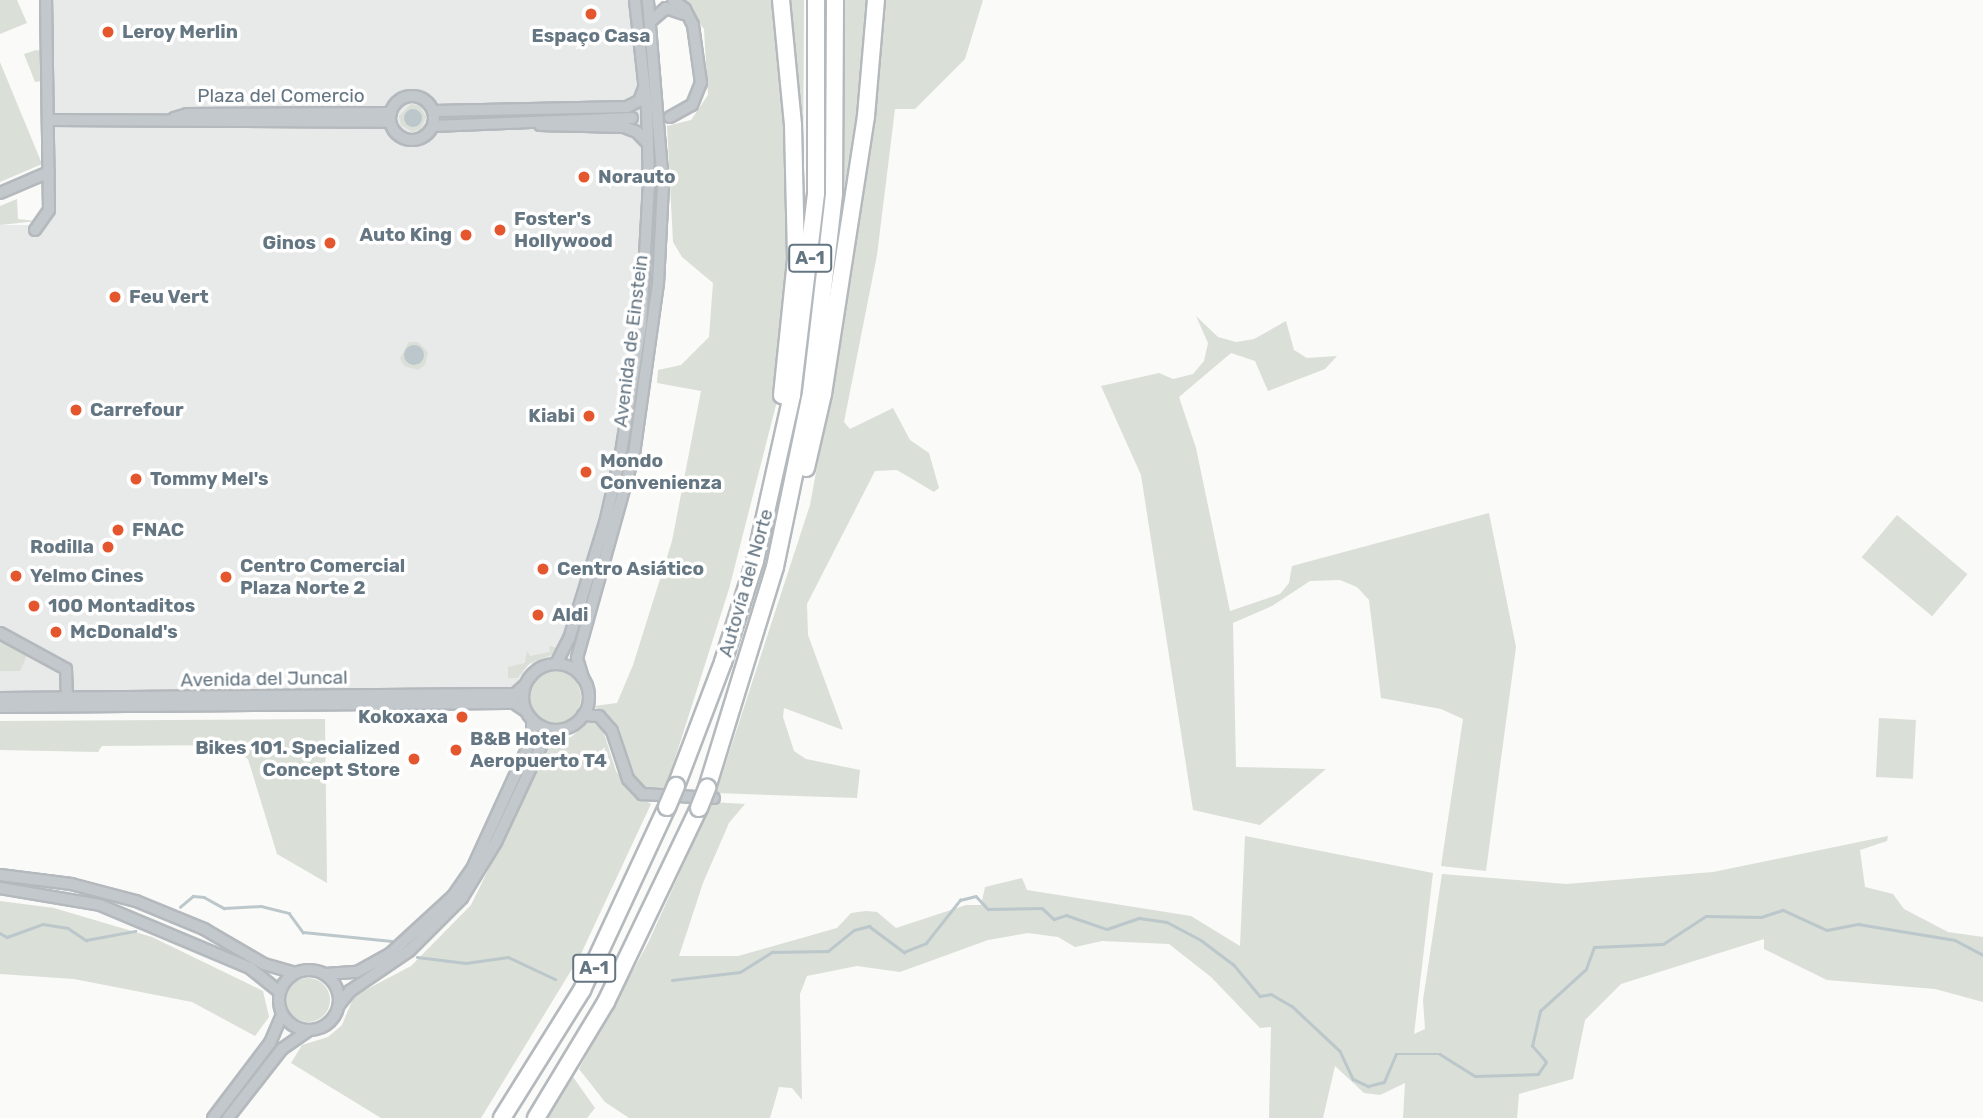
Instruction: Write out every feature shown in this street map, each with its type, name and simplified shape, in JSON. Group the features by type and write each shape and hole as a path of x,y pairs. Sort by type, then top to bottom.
{"highway":[{"path":"767,512 796,260 793,125 781,0"},
{"name":"Autovía del Norte","path":"502,1118 582,990 667,807 723,662 767,512 792,395 816,193 816,0"},
{"name":"Autovía del Norte","path":"536,1118 606,1002 699,808 711,793 745,677 788,513 827,280 835,154 835,0"},
{"path":"788,513 809,460 822,394 866,116 876,0"}],"street":[{"path":"35,230 49,210 50,120 46,0"},
{"path":"50,120 54,110 53,0"},
{"name":"Avenida de Einstein","path":"556,664 569,639 605,523 624,442 645,284 648,144 645,79 635,0"},
{"name":"Avenida de Einstein","path":"583,678 578,659 634,454 654,327 663,184 648,0"},
{"path":"670,117 684,112 698,94 693,25 685,9 673,0"},
{"path":"651,21 666,8 673,8 693,25"},
{"path":"433,111 614,107 639,101 645,79"},
{"path":"411,96 425,100 433,111 433,126 425,136 412,140 398,135 391,117 398,101 411,96"},
{"path":"433,126 636,118 522,111"},
{"name":"Plaza del Comercio","path":"50,120 173,118 187,114 391,117"},
{"path":"530,122 555,128 631,129 648,144"},
{"path":"0,193 50,172"},
{"path":"0,633 66,669 67,698"},
{"path":"0,875 71,884 136,901 204,929 264,964 295,973 305,970 325,974 357,972 391,953 441,910 472,869 532,738 525,685 537,670 556,664 583,678 589,696 583,715 542,742 496,842 462,898 409,951 350,991 326,1026 309,1031 282,1049 229,1118"},
{"name":"Avenida del Juncal","path":"0,698 514,694 525,685"},
{"name":"Avenida del Juncal","path":"0,707 514,703 529,715"},
{"path":"529,715 552,729 563,729"},
{"path":"583,715 599,716 612,731 628,779 642,794 711,793"},
{"path":"0,888 100,905 229,957 258,973 279,992 282,1015 270,1043 213,1118"},
{"path":"279,992 295,973"},
{"path":"325,974 337,987 339,1005"},
{"path":"282,1015 297,1028 309,1031"}],"shaded area":[{"path":"0,0 17,0 27,23 0,34"},
{"path":"42,0 635,0 645,79 647,240 621,453 560,653 528,665 513,688 460,694 0,698 0,225 29,225 40,219 46,209"},
{"path":"683,0 774,0 793,229 777,401 729,589 665,790 644,787 632,772 619,727 594,706 617,703 633,665 672,541 701,391 657,383 658,370 681,365 709,337 713,283 682,257 673,242 667,126 691,120 708,95 704,29"},
{"path":"789,0 804,0 803,179 797,83"},
{"path":"845,0 868,0 849,192 844,192"},
{"path":"884,0 983,0 965,59 915,109 895,109 877,255 844,422 850,429 893,408 910,440 929,453 939,488 934,492 897,470 875,471 807,604 808,635 843,730 784,708 783,717 794,751 806,759 860,770 857,798 716,793 810,505 852,274"},
{"path":"42,51 43,81 35,82 24,54"},
{"path":"0,62 42,164 0,182"},
{"path":"411,104 420,106 426,117 421,129 412,132 401,125 399,116"},
{"path":"409,109 417,109 422,118 420,125 409,127 404,122 404,114"},
{"path":"17,199 18,219 37,221 0,225 0,206"},
{"path":"1196,316 1218,337 1236,342 1254,339 1286,321 1294,350 1307,358 1337,356 1325,369 1268,391 1255,361 1231,353 1179,397 1196,448 1230,611 1280,594 1289,583 1292,566 1489,513 1516,647 1486,871 1441,866 1463,719 1441,709 1381,698 1369,600 1357,587 1340,580 1310,581 1272,606 1233,623 1236,767 1326,769 1260,825 1193,810 1141,475 1101,386 1159,373 1173,379 1193,374 1204,361 1208,343"},
{"path":"409,342 418,342 428,352 425,365 418,370 404,366 400,358","holes":["419,347 422,361 406,360 405,354"]},
{"path":"414,345 421,348 424,355 421,362 414,365 407,362 404,355 407,348"},
{"path":"1897,515 1967,574 1932,616 1862,557"},
{"path":"0,642 27,655 20,671 0,671"},
{"path":"549,646 557,648 554,654 530,663 517,678 508,678 508,667 525,663 527,651 530,656 550,652"},
{"path":"555,671 565,673 573,679 579,687 579,707 573,715 565,721 555,723 545,721 537,715 531,707 529,697 531,687 537,679 545,673"},
{"path":"1879,718 1916,720 1913,779 1876,777"},
{"path":"325,719 327,883 277,854 248,759 225,745 102,746 98,752 0,750 0,721"},
{"path":"591,720 603,730 616,771 630,791 651,804 580,956 481,1118 381,1118 291,1063 302,1045 328,1037 342,1025 354,996 411,966 471,905 551,742 571,737"},
{"path":"712,802 745,804 729,823 703,883 679,956 738,956 837,928 851,913 866,911 877,912 896,928 966,905 981,905 985,887 1022,878 1027,890 1191,916 1240,946 1245,836 1433,873 1414,1034 1425,1029 1423,1000 1442,874 1566,884 1713,872 1888,836 1887,841 1860,850 1865,887 1893,894 1904,909 1948,932 1983,937 1983,1002 1935,989 1827,980 1764,949 1764,939 1621,984 1585,1020 1573,1079 1519,1094 1517,1118 1403,1118 1405,1083 1380,1095 1364,1093 1335,1066 1323,1118 1269,1118 1271,1027 1260,1028 1211,977 1169,944 1102,941 1075,947 1058,937 1028,933 988,940 900,972 857,966 807,976 800,994 802,1100 792,1088 779,1087 770,1118 629,1118 605,1102 579,1069 648,943"},
{"path":"0,901 54,908 152,937 263,991 269,1017 255,1036 192,1002 74,979 0,974"},
{"path":"308,978 323,985 330,1000 323,1015 308,1022 293,1015 286,1000 293,985"},
{"path":"573,1077 595,1108 587,1118 548,1118"}],"waterway":[{"path":"180,907 193,896 204,897 224,908 261,906 289,913 303,932 392,941"},
{"path":"672,980 740,972 772,952 828,951 854,930 869,926 904,952 926,943 960,900 976,896 988,909 1042,908 1054,919 1066,915 1107,929 1139,918 1167,922 1201,940 1234,965 1260,996 1271,994 1292,1006 1340,1051 1353,1079 1368,1086 1384,1082 1396,1054 1440,1054 1475,1076 1538,1074 1546,1062 1532,1046 1540,1011 1586,969 1594,947 1663,944 1706,916 1761,917 1783,910 1827,930 1858,924 1955,940 1983,955"},
{"path":"0,933 7,937 43,924 68,928 86,940 135,931"},
{"path":"417,957 466,963 508,957 555,979"}],"place":[{"name":"Espaço Casa","path":"591,14"},
{"name":"Leroy Merlin","path":"108,32"},
{"name":"Norauto","path":"584,177"},
{"name":"Foster's Hollywood","path":"500,230"},
{"name":"Auto King","path":"466,235"},
{"name":"Ginos","path":"330,243"},
{"name":"Feu Vert","path":"115,297"},
{"name":"Carrefour","path":"76,410"},
{"name":"Kiabi","path":"589,416"},
{"name":"Mondo Convenienza","path":"586,472"},
{"name":"Tommy Mel's","path":"136,479"},
{"name":"FNAC","path":"118,530"},
{"name":"Rodilla","path":"108,547"},
{"name":"Centro Asiático","path":"543,569"},
{"name":"Yelmo Cines","path":"16,576"},
{"name":"Centro Comercial Plaza Norte 2","path":"226,577"},
{"name":"100 Montaditos","path":"34,606"},
{"name":"Aldi","path":"538,615"},
{"name":"McDonald's","path":"56,632"},
{"name":"Kokoxaxa","path":"462,717"},
{"name":"B&B Hotel Aeropuerto T4","path":"456,750"},
{"name":"Bikes 101. Specialized Concept Store","path":"414,759"}]}
